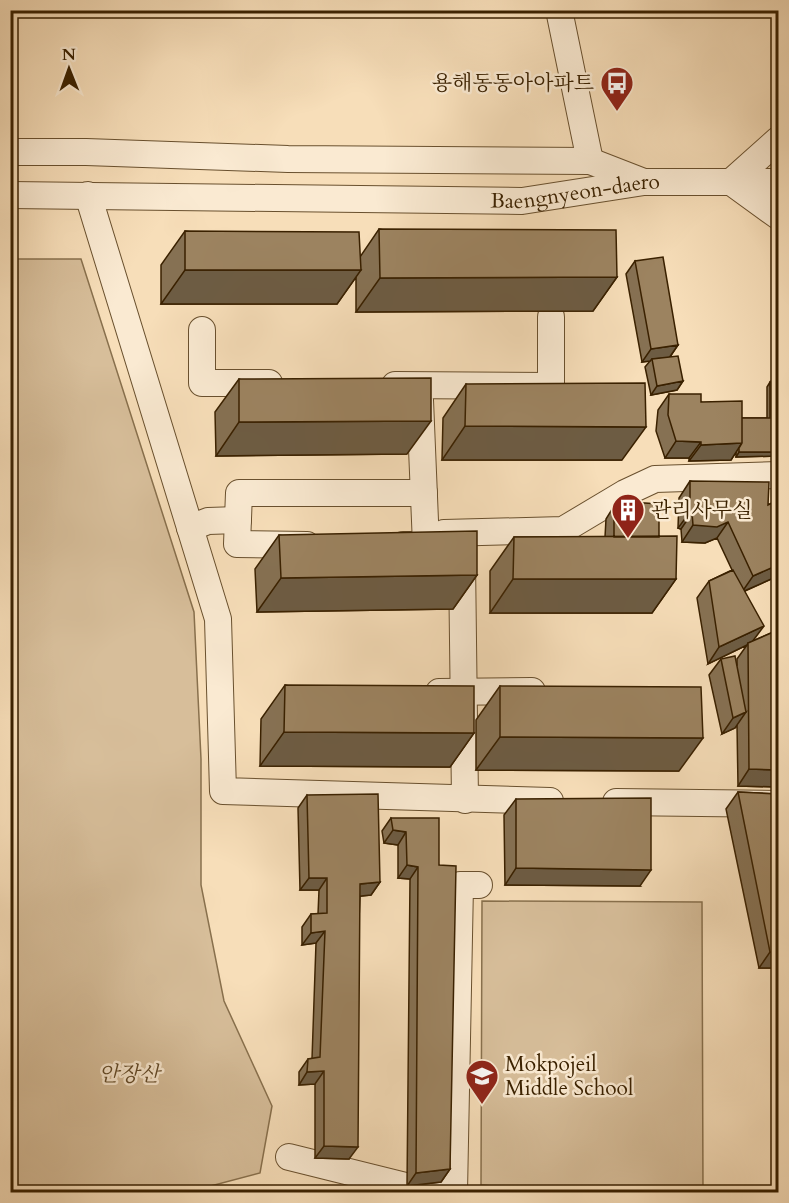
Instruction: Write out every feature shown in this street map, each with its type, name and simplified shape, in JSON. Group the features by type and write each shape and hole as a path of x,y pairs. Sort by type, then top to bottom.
{"street":[{"path":"559,10 590,161"},
{"path":"731,182 778,140"},
{"name":"Baengnyeon-daero","path":"10,152 86,152 288,159 590,161 644,182"},
{"path":"644,182 778,183"},
{"name":"Baengnyeon-daero","path":"10,195 522,201 644,182"},
{"path":"731,182 778,216"},
{"path":"88,195 218,619 223,791 465,800 778,804"},
{"path":"374,385 551,386 551,317"},
{"path":"202,330 202,383 293,384"},
{"path":"379,545 426,545 419,385"},
{"path":"426,532 563,530 625,493 668,477 778,475"},
{"path":"332,545 237,544 239,493 424,493"},
{"path":"190,528 208,521 238,520"},
{"path":"461,533 465,800"},
{"path":"416,692 559,691"},
{"path":"289,1157 422,1190 452,1192 460,885 478,885"}],"green space":[{"name":"안장산","path":"11,259 81,259 194,612 201,759 201,885 224,1001 272,1106 260,1173 188,1192 11,1192"},
{"path":"482,901 702,902 703,1192 553,1192 481,1185"}],"building":[{"path":"379,229 616,230 617,277 380,278"},
{"path":"185,231 359,232 361,270 185,270"},
{"path":"663,257 678,345 651,349 635,261"},
{"path":"678,356 683,381 657,386 652,359"},
{"path":"431,378 431,421 239,422 239,379"},
{"path":"770,382 778,382 778,452 739,452 742,443 742,418 770,418"},
{"path":"645,383 646,427 465,426 466,384"},
{"path":"669,394 701,394 701,402 742,401 742,443 701,445 701,442 676,441 668,415"},
{"path":"690,481 769,482 768,505 778,500 778,565 753,576 728,522 717,527 693,525 690,512"},
{"path":"630,502 659,504 659,537 614,537 614,506 630,507"},
{"path":"477,531 477,575 281,578 279,535"},
{"path":"677,536 676,579 513,579 514,537"},
{"path":"733,570 764,626 719,647 709,581"},
{"path":"778,630 778,770 749,769 748,643"},
{"path":"735,656 746,712 733,718 721,659"},
{"path":"285,685 474,686 474,733 284,732"},
{"path":"500,686 701,687 703,738 500,737"},
{"path":"738,792 778,794 778,952 770,952"},
{"path":"378,794 380,882 360,884 358,1147 324,1146 324,1071 307,1072 308,1059 320,1057 325,931 311,933 311,914 327,913 327,878 309,878 307,795"},
{"path":"651,798 651,870 516,868 516,799"},
{"path":"391,818 439,818 439,865 456,866 450,1169 416,1173 418,867 407,865 406,832 393,830"}],"place":[{"name":"용해동동아아파트","path":"617,112"},
{"name":"관리사무실","path":"628,539"},
{"name":"Mokpojeil Middle School","path":"482,1105"}]}
